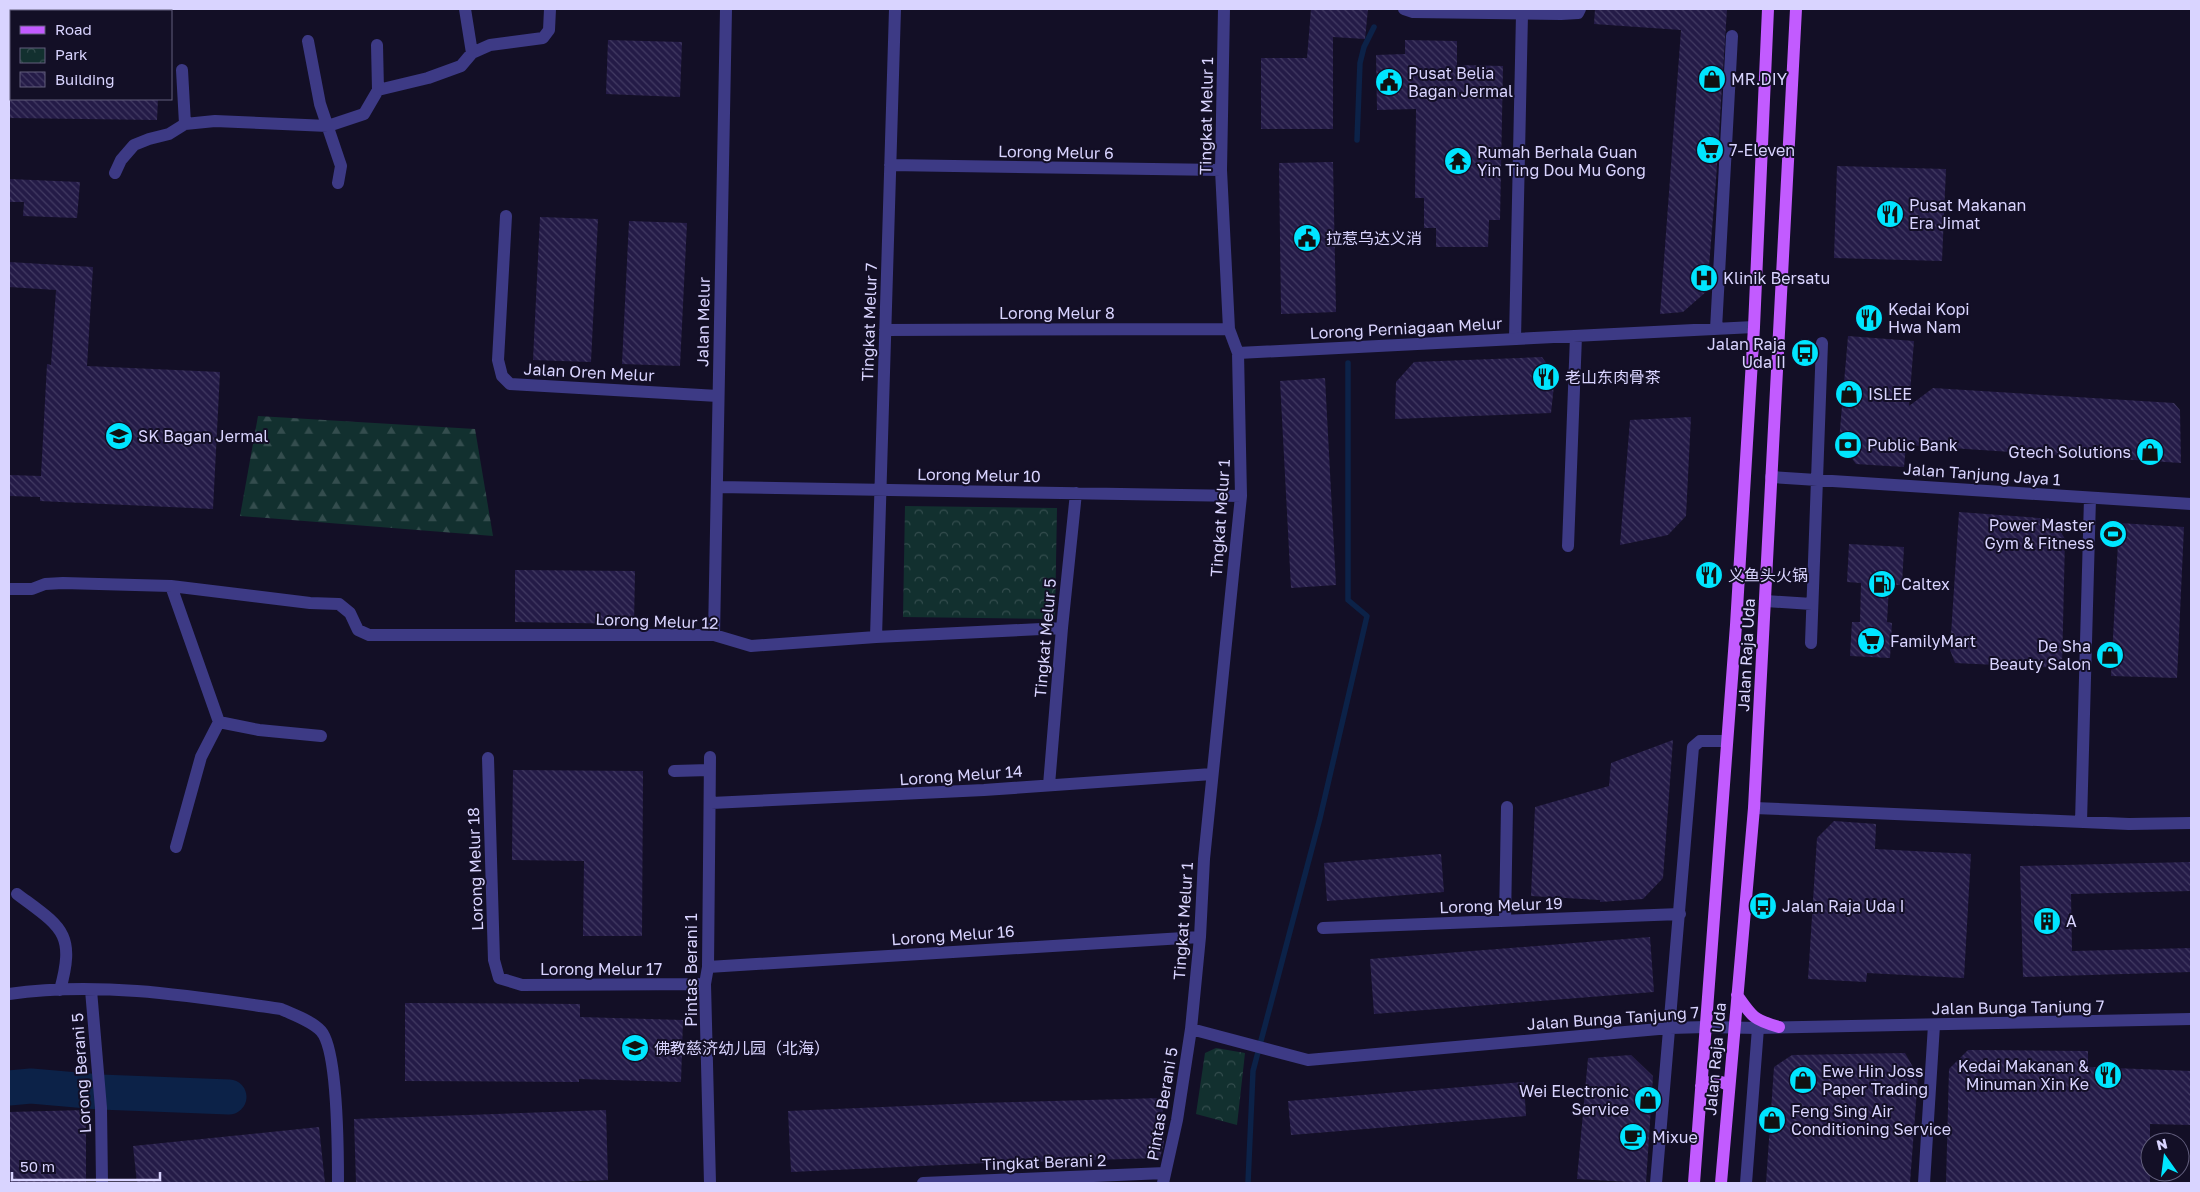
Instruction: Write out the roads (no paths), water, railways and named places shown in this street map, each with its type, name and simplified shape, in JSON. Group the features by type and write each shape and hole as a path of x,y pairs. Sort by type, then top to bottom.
{"main road":[{"name":"Jalan Raja Uda","path":"1694,1183 1736,625 1754,326 1768,9"},
{"name":"Jalan Raja Uda","path":"1721,1183 1754,808 1796,9"},
{"path":"1737,996 1753,1017 1759,1021 1779,1027"},
{"path":"1701,1086 1711,1080 1720,1081 1729,1086"}],"street":[{"path":"465,9 472,53"},
{"path":"378,90 428,78 461,66 472,53 490,45 543,38 549,30 550,9"},
{"name":"Jalan Melur","path":"714,635 726,9"},
{"name":"Tingkat Melur 7","path":"876,637 894,9"},
{"name":"Tingkat Melur 1","path":"1191,1029 1212,774 1241,496 1238,353 1229,328 1220,170 1224,9"},
{"path":"1404,9 1413,12 1522,14 1570,13 1578,12 1580,9"},
{"path":"1515,339 1522,14"},
{"path":"1716,328 1732,36"},
{"path":"308,41 320,104 341,166 338,183"},
{"path":"115,173 120,160 134,145 149,138 169,134 185,124 215,121 328,126 364,114 378,90 377,45"},
{"path":"182,70 185,124"},
{"name":"Lorong Melur 6","path":"890,165 1220,170"},
{"name":"Jalan Oren Melur","path":"506,216 498,360 502,376 510,384 718,396"},
{"name":"Lorong Perniagaan Melur","path":"1238,353 1754,326"},
{"name":"Lorong Melur 8","path":"885,330 1229,328"},
{"path":"1568,546 1576,336"},
{"path":"1811,642 1822,343"},
{"name":"Jalan Tanjung Jaya 1","path":"1771,477 2191,504"},
{"name":"Lorong Melur 10","path":"716,487 1241,496"},
{"name":"Tingkat Melur 5","path":"1049,785 1062,628 1076,493"},
{"path":"2081,822 2090,498"},
{"path":"9,588 32,589 45,584 63,583 171,586 219,722 201,757 176,847"},
{"name":"Lorong Melur 12","path":"171,586 310,603 339,604 350,613 358,630 369,635 714,635 751,646 876,637 1062,628"},
{"path":"1766,602 1812,604"},
{"path":"219,722 259,730 321,736"},
{"path":"1656,1183 1693,748 1700,741 1726,741"},
{"name":"Pintas Berani 1","path":"710,757 708,967 705,984 710,1183"},
{"name":"Lorong Melur 18","path":"488,758 494,960 499,978"},
{"path":"674,771 709,770"},
{"name":"Lorong Melur 14","path":"711,804 933,793 1212,774"},
{"path":"1505,921 1507,807"},
{"path":"1754,808 2081,822 2191,823"},
{"path":"17,894 54,922 67,944 66,970 60,990"},
{"name":"Lorong Melur 19","path":"1323,928 1680,914"},
{"name":"Lorong Melur 16","path":"708,967 1200,937"},
{"name":"Lorong Melur 17","path":"499,978 522,986 705,984"},
{"path":"9,994 60,990 140,990 281,1010 302,1018 322,1032 329,1051 336,1098 338,1183"},
{"name":"Lorong Berani 5","path":"91,990 101,1108 102,1183"},
{"name":"Jalan Bunga Tanjung 7","path":"1191,1029 1249,1046 1308,1060 1670,1028 1934,1025 2191,1019"},
{"path":"1924,1183 1934,1025"},
{"path":"1746,1183 1758,1028"},
{"name":"Pintas Berani 5","path":"1164,1178 1177,1120 1191,1029"},
{"name":"Tingkat Berani 2","path":"925,1183 1164,1178"}],"waterway":[{"path":"1357,140 1360,63 1364,47 1374,27"},
{"path":"1248,1183 1253,1071 1320,818 1367,616 1348,600 1348,363"},
{"path":"9,1088 31,1086 100,1092 229,1097"}],"place":[{"name":"MR.DIY","path":"1712,79"},
{"name":"Pusat Belia Bagan Jermal","path":"1389,82"},
{"name":"7-Eleven","path":"1710,150"},
{"name":"Rumah Berhala Guan Yin Ting Dou Mu Gong","path":"1458,161"},
{"name":"Pusat Makanan Era Jimat","path":"1890,214"},
{"name":"拉惹乌达义消","path":"1307,238"},
{"name":"Klinik Bersatu","path":"1704,278"},
{"name":"Kedai Kopi Hwa Nam","path":"1869,318"},
{"name":"Jalan Raja Uda II","path":"1805,353"},
{"name":"老山东肉骨茶","path":"1546,377"},
{"name":"ISLEE","path":"1849,394"},
{"name":"SK Bagan Jermal","path":"119,436"},
{"name":"Public Bank","path":"1848,445"},
{"name":"Gtech Solutions","path":"2150,452"},
{"name":"Power Master Gym & Fitness","path":"2113,534"},
{"name":"义鱼头火锅","path":"1709,575"},
{"name":"Caltex","path":"1882,584"},
{"name":"FamilyMart","path":"1871,641"},
{"name":"De Sha Beauty Salon","path":"2110,655"},
{"name":"Jalan Raja Uda I","path":"1763,906"},
{"name":"A","path":"2047,921"},
{"name":"佛教慈济幼儿园（北海）","path":"635,1048"},
{"name":"Kedai Makanan & Minuman Xin Ke","path":"2108,1075"},
{"name":"Ewe Hin Joss Paper Trading","path":"1803,1080"},
{"name":"Wei Electronic Service","path":"1648,1100"},
{"name":"Feng Sing Air Conditioning Service","path":"1772,1120"},
{"name":"Mixue","path":"1633,1137"}]}
